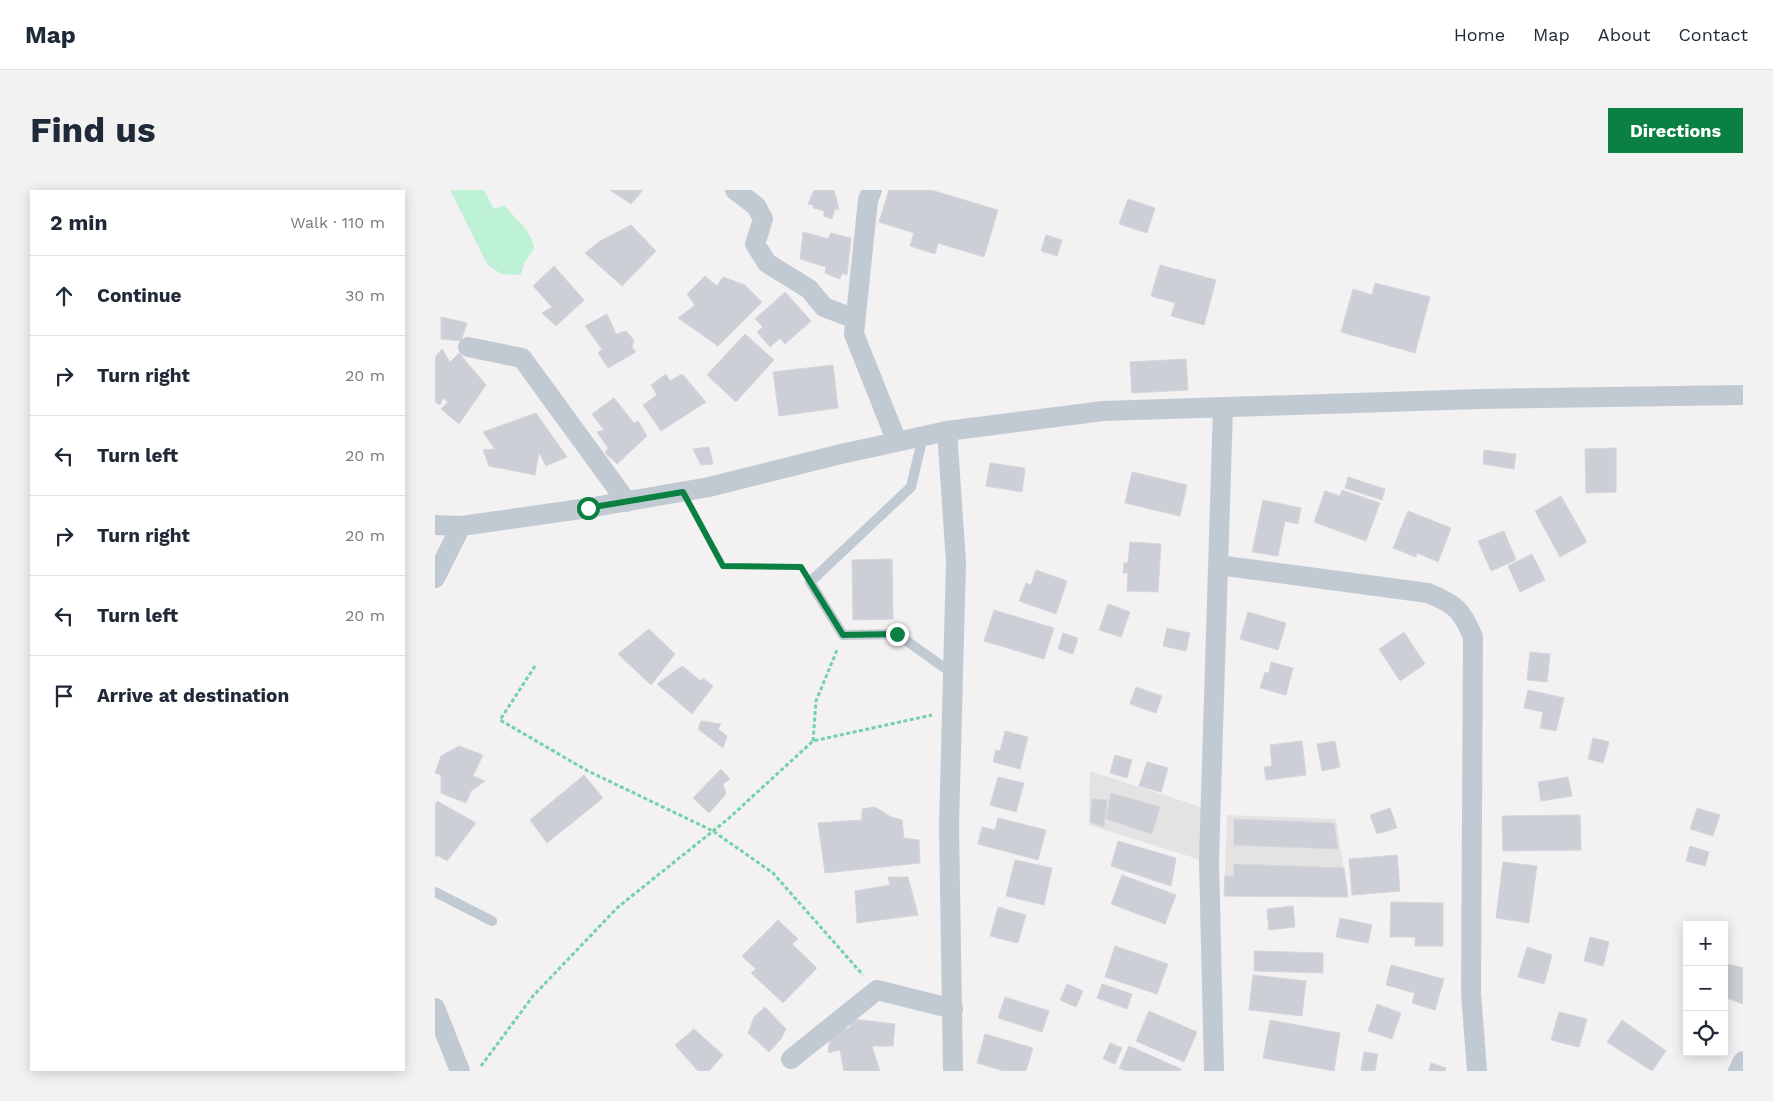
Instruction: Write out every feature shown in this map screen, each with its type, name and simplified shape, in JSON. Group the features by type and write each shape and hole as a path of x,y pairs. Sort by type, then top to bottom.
{"street":[{"path":"735,190 756,206 763,219 755,244 767,263 809,289 824,307 855,319"},
{"path":"872,190 868,200 854,334 897,442"},
{"path":"468,347 522,358 627,502"},
{"path":"435,525 461,526 627,502 683,492 923,436 1103,411 1480,399 1743,395"},
{"path":"1214,1071 1209,860 1223,407"},
{"path":"947,432 956,562 949,826 953,1071"},
{"path":"435,578 461,526"},
{"path":"1218,565 1429,593 1452,603 1465,617 1473,637 1471,993 1477,1071"},
{"path":"791,1059 877,990 953,1009"},
{"path":"435,1008 460,1071"},
{"path":"1738,1071 1743,1061"}],"lane":[{"path":"923,436 911,487 810,582 843,635 897,634 953,674"},
{"path":"435,892 492,921"}],"path":[{"path":"683,492 723,566 801,567 810,582"},
{"path":"813,741 816,701 843,635"},
{"path":"535,666 500,720 588,771 713,831 773,873 877,990"},
{"path":"477,1071 533,996 618,907 713,831 813,741 952,710"}],"shaded area":[{"path":"1090,771 1204,808 1201,860 1089,825"},
{"path":"1227,815 1336,819 1348,897 1224,896"}],"green space":[{"path":"450,190 484,190 494,209 504,205 522,225 530,235 534,248 524,264 521,275 501,274 487,264"}],"building":[{"path":"610,190 643,190 631,204"},
{"path":"814,190 834,190 839,209 835,209 832,219 824,216 824,211 813,208 813,205 808,204"},
{"path":"889,190 931,190 998,210 984,257 938,243 935,254 910,246 914,233 879,222"},
{"path":"1128,199 1155,208 1147,233 1119,224"},
{"path":"631,225 656,251 622,286 585,253 600,241"},
{"path":"803,232 828,239 831,233 851,238 847,275 842,273 840,279 825,273 826,267 800,259"},
{"path":"1046,235 1062,240 1057,256 1041,251"},
{"path":"1160,265 1216,280 1204,325 1171,316 1175,303 1151,296"},
{"path":"554,266 584,300 556,326 542,313 552,307 533,286"},
{"path":"705,276 717,286 723,277 745,285 762,302 718,346 678,318 695,305 687,294"},
{"path":"1375,283 1430,297 1415,353 1341,332 1353,289 1372,295"},
{"path":"785,292 811,321 785,344 780,338 770,347 757,332 763,327 755,319"},
{"path":"607,314 616,334 626,331 634,340 632,347 636,352 608,368 598,353 602,349 585,326"},
{"path":"441,317 467,323 461,341 441,339"},
{"path":"745,334 774,360 736,402 707,375"},
{"path":"442,349 450,362 459,353 486,385 459,424 441,409 448,402 443,398 440,405 435,402 435,357"},
{"path":"1186,359 1188,390 1132,393 1130,362"},
{"path":"833,365 838,408 779,416 773,372"},
{"path":"666,374 670,381 682,374 706,402 661,431 643,405 657,395 651,385"},
{"path":"614,398 634,423 638,421 647,436 617,464 605,453 608,448 597,432 604,430 592,414"},
{"path":"536,413 567,457 546,466 539,452 535,475 489,466 483,450 495,449 483,432"},
{"path":"709,447 713,464 701,465 693,449"},
{"path":"1616,448 1616,492 1586,493 1585,449"},
{"path":"1484,450 1516,454 1514,469 1483,464"},
{"path":"990,463 1025,468 1022,492 986,486"},
{"path":"1132,472 1187,485 1180,516 1125,503"},
{"path":"1348,477 1385,489 1382,500 1345,488"},
{"path":"1342,490 1380,503 1366,541 1314,522 1325,491 1340,496"},
{"path":"1561,496 1587,542 1560,557 1535,511"},
{"path":"1263,500 1301,508 1298,524 1285,521 1278,556 1252,552"},
{"path":"1408,511 1451,528 1438,562 1417,553 1416,557 1393,548"},
{"path":"1504,531 1516,560 1491,571 1478,541"},
{"path":"1130,542 1161,544 1158,592 1127,591 1128,573 1123,573 1124,563 1128,563"},
{"path":"1532,554 1545,580 1520,592 1508,566"},
{"path":"892,559 893,619 853,620 852,560"},
{"path":"1036,570 1067,581 1056,614 1019,601 1026,583 1031,585"},
{"path":"1108,604 1130,612 1121,637 1099,630"},
{"path":"994,610 1054,628 1044,659 984,641"},
{"path":"1248,612 1286,623 1278,650 1240,639"},
{"path":"1167,628 1190,633 1186,651 1163,646"},
{"path":"649,629 675,654 651,685 618,654"},
{"path":"1404,632 1425,664 1400,681 1379,649"},
{"path":"1063,633 1078,638 1073,654 1058,649"},
{"path":"1530,652 1550,654 1547,682 1527,680"},
{"path":"1271,662 1293,668 1286,695 1260,688 1265,672 1269,673"},
{"path":"682,666 701,681 703,678 713,686 692,714 657,684"},
{"path":"1136,687 1162,696 1156,713 1130,704"},
{"path":"1528,690 1564,698 1556,731 1540,728 1543,712 1524,708"},
{"path":"701,721 721,724 718,729 727,736 723,748 698,729"},
{"path":"1005,731 1028,737 1020,769 993,762 996,750 1000,751"},
{"path":"1593,738 1609,742 1603,763 1588,759"},
{"path":"1302,741 1306,775 1266,780 1264,767 1272,766 1270,745"},
{"path":"1335,741 1340,767 1322,771 1317,744"},
{"path":"459,746 483,755 473,776 485,781 471,791 466,803 441,793 441,775 435,773 441,756"},
{"path":"1115,755 1132,760 1127,778 1110,773"},
{"path":"1147,762 1168,768 1161,792 1139,786"},
{"path":"721,769 730,779 723,784 726,794 709,813 693,798"},
{"path":"584,775 603,798 547,843 530,820"},
{"path":"998,777 1024,783 1016,812 990,805"},
{"path":"1568,777 1572,796 1541,801 1538,782"},
{"path":"1111,793 1160,807 1152,834 1106,819"},
{"path":"1092,799 1107,800 1104,827 1090,822"},
{"path":"437,801 476,823 447,861 437,855 435,858 435,805"},
{"path":"875,807 891,817 902,820 904,838 919,840 920,863 825,873 818,823 862,820 862,809"},
{"path":"1390,808 1397,828 1377,834 1370,815"},
{"path":"1697,808 1720,815 1713,836 1690,829"},
{"path":"1580,815 1581,850 1503,851 1502,816"},
{"path":"998,818 1046,830 1038,860 978,844 982,827 995,830"},
{"path":"1234,819 1334,823 1338,849 1234,845"},
{"path":"1118,841 1176,858 1171,886 1111,866"},
{"path":"1690,846 1709,852 1705,866 1686,861"},
{"path":"1397,855 1400,891 1352,895 1349,859"},
{"path":"1015,860 1052,868 1044,905 1006,896"},
{"path":"1503,862 1537,866 1529,923 1496,918"},
{"path":"1234,864 1344,868 1348,897 1224,896 1225,876 1234,877"},
{"path":"1122,875 1176,895 1165,924 1111,904"},
{"path":"888,877 908,877 918,915 857,923 855,891 890,885"},
{"path":"1391,902 1443,903 1443,946 1415,946 1415,937 1390,937"},
{"path":"1293,906 1295,927 1269,930 1267,909"},
{"path":"998,907 1026,915 1018,943 990,936"},
{"path":"1340,918 1372,925 1368,943 1336,937"},
{"path":"778,920 798,939 792,944 817,968 783,1003 751,973 756,969 742,956"},
{"path":"1590,937 1609,942 1603,966 1584,961"},
{"path":"1115,946 1168,964 1157,994 1105,977"},
{"path":"1527,947 1552,955 1544,984 1518,977"},
{"path":"1254,951 1323,953 1323,973 1254,971"},
{"path":"1729,964 1743,968 1743,1004 1728,998"},
{"path":"1391,965 1444,979 1435,1010 1412,1003 1415,993 1386,985"},
{"path":"1253,975 1306,981 1302,1016 1249,1010"},
{"path":"1067,984 1083,991 1076,1007 1060,1000"},
{"path":"1102,984 1132,994 1127,1009 1097,998"},
{"path":"1005,997 1049,1011 1042,1032 998,1018"},
{"path":"1377,1004 1401,1013 1392,1039 1368,1031"},
{"path":"765,1007 786,1029 781,1039 769,1052 748,1033 754,1017"},
{"path":"1149,1011 1197,1032 1184,1062 1136,1041"},
{"path":"1559,1012 1587,1019 1579,1047 1551,1040"},
{"path":"852,1019 895,1024 893,1046 872,1046 880,1071 844,1071 840,1050 828,1053 831,1030 849,1028"},
{"path":"1270,1020 1340,1033 1334,1071 1263,1058"},
{"path":"1622,1020 1666,1051 1652,1071 1607,1042"},
{"path":"694,1029 723,1055 709,1071 698,1071 675,1045"},
{"path":"985,1034 1033,1048 1026,1071 1004,1071 977,1063"},
{"path":"1110,1043 1122,1048 1115,1064 1103,1059"},
{"path":"1129,1046 1181,1069 1180,1071 1126,1071 1119,1068"},
{"path":"1364,1052 1378,1054 1375,1071 1361,1071"},
{"path":"1431,1063 1446,1068 1445,1071 1429,1071"}],"route":[{"path":"588,508 683,492 723,566 801,567 843,635 897,634"}]}
